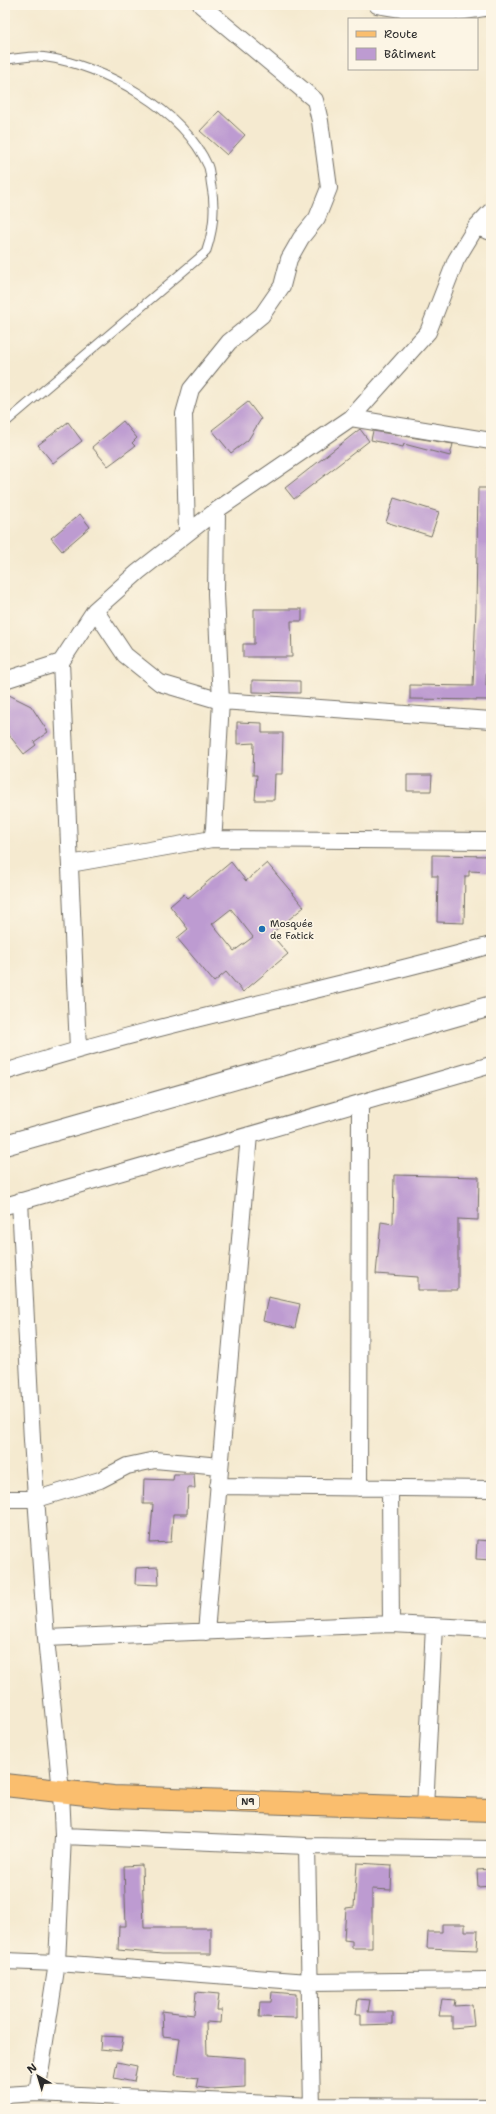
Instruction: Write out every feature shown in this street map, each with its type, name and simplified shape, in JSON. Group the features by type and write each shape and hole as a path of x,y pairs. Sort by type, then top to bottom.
{"main road":[{"name":"N9","path":"5,1785 113,1797 491,1810"}],"street":[{"path":"187,532 184,414 191,389 229,342 262,315 282,286 289,259 301,238 317,218 329,188 320,121 315,100 201,5"},
{"path":"377,5 438,15 491,8"},
{"path":"78,1049 61,662 95,610 187,532 351,418 428,332 456,260 476,227 491,211"},
{"path":"476,227 491,232"},
{"path":"351,418 491,440"},
{"path":"212,839 214,828 221,701 216,594 217,510"},
{"path":"95,610 126,655 160,683 221,701 491,720"},
{"path":"5,680 61,662"},
{"path":"70,864 212,839 491,841"},
{"path":"5,1072 78,1049 421,964 491,945"},
{"path":"5,1145 491,1006"},
{"path":"37,2094 57,1963 63,1836 61,1792 46,1638 25,1323 12,1204 491,1065"},
{"path":"359,1488 360,1103"},
{"path":"206,1632 249,1135"},
{"path":"5,1500 37,1499 100,1480 126,1466 155,1460 220,1466"},
{"path":"218,1486 491,1489"},
{"path":"390,1489 391,1624"},
{"path":"46,1638 391,1624 491,1629"},
{"path":"425,1808 434,1626"},
{"path":"63,1836 307,1846 491,1849"},
{"path":"307,1846 312,2107"},
{"path":"5,1961 57,1963 309,1982 491,1980"},
{"path":"5,2095 37,2094 312,2107 491,2107"}],"lane":[{"path":"5,60 43,56 81,65 112,78 151,101 192,138 208,167 215,204 212,233 206,252 5,423"}],"building":[{"path":"219,111 245,135 227,155 200,131"},
{"path":"248,402 261,419 248,440 231,453 212,430"},
{"path":"123,421 137,438 132,443 135,446 108,466 92,447"},
{"path":"68,422 82,441 53,463 38,445"},
{"path":"360,429 369,441 294,499 285,488"},
{"path":"373,431 453,444 450,456 404,444 403,447 371,440"},
{"path":"478,488 490,488 490,581 486,686 489,687 489,700 410,699 410,685 473,686"},
{"path":"394,498 439,512 431,536 386,522"},
{"path":"80,514 90,527 62,551 51,538"},
{"path":"254,609 302,609 302,621 291,621 292,657 243,657 243,644 254,644"},
{"path":"252,680 300,681 300,693 252,692"},
{"path":"5,693 31,706 48,732 34,742 36,745 24,754 5,730"},
{"path":"237,722 262,723 262,733 283,733 282,774 275,774 274,800 255,800 257,775 253,775 254,743 237,744"},
{"path":"407,775 432,775 431,791 407,791"},
{"path":"432,855 491,856 491,872 469,871 469,876 465,876 464,923 437,922 438,876 432,876"},
{"name":"Mosquée de Fatick","path":"231,862 246,881 267,863 304,907 271,934 288,954 243,992 226,972 214,982 177,938 188,929 170,906 184,894 188,898","holes":["231,909 253,937 234,951 212,924"]},
{"path":"394,1175 479,1177 478,1220 458,1219 458,1290 418,1290 418,1277 376,1274 381,1222 393,1224"},
{"path":"268,1297 300,1304 295,1328 263,1321"},
{"path":"174,1474 194,1474 195,1488 188,1488 187,1514 173,1514 171,1542 150,1543 153,1504 143,1504 144,1479 173,1480"},
{"path":"477,1540 491,1541 491,1560 476,1559"},
{"path":"158,1567 159,1585 135,1584 136,1568"},
{"path":"357,1863 392,1865 391,1890 372,1889 372,1948 352,1948 352,1941 344,1940 346,1908 354,1907"},
{"path":"142,1865 144,1928 211,1928 211,1954 162,1954 118,1950 119,1926 126,1926 124,1866"},
{"path":"491,1869 491,1886 478,1887 477,1870"},
{"path":"442,1924 465,1924 465,1931 478,1931 477,1950 427,1948 428,1932 442,1932"},
{"path":"196,1992 219,1994 217,2010 222,2010 221,2023 206,2022 207,2055 245,2058 245,2087 211,2089 196,2087 198,2078 175,2075 180,2038 163,2036 162,2011 194,2015"},
{"path":"272,1992 296,1994 296,2018 259,2017 260,2002 271,2002"},
{"path":"358,1999 370,2000 368,2012 393,2012 393,2024 361,2025 361,2014 356,2014"},
{"path":"442,1999 455,2000 454,2006 472,2005 474,2026 452,2028 452,2016 439,2016"},
{"path":"101,2036 123,2037 121,2051 100,2049"},
{"path":"117,2062 137,2066 134,2082 114,2078"}],"place":[{"name":"Mosquée de Fatick","path":"262,929"}]}
